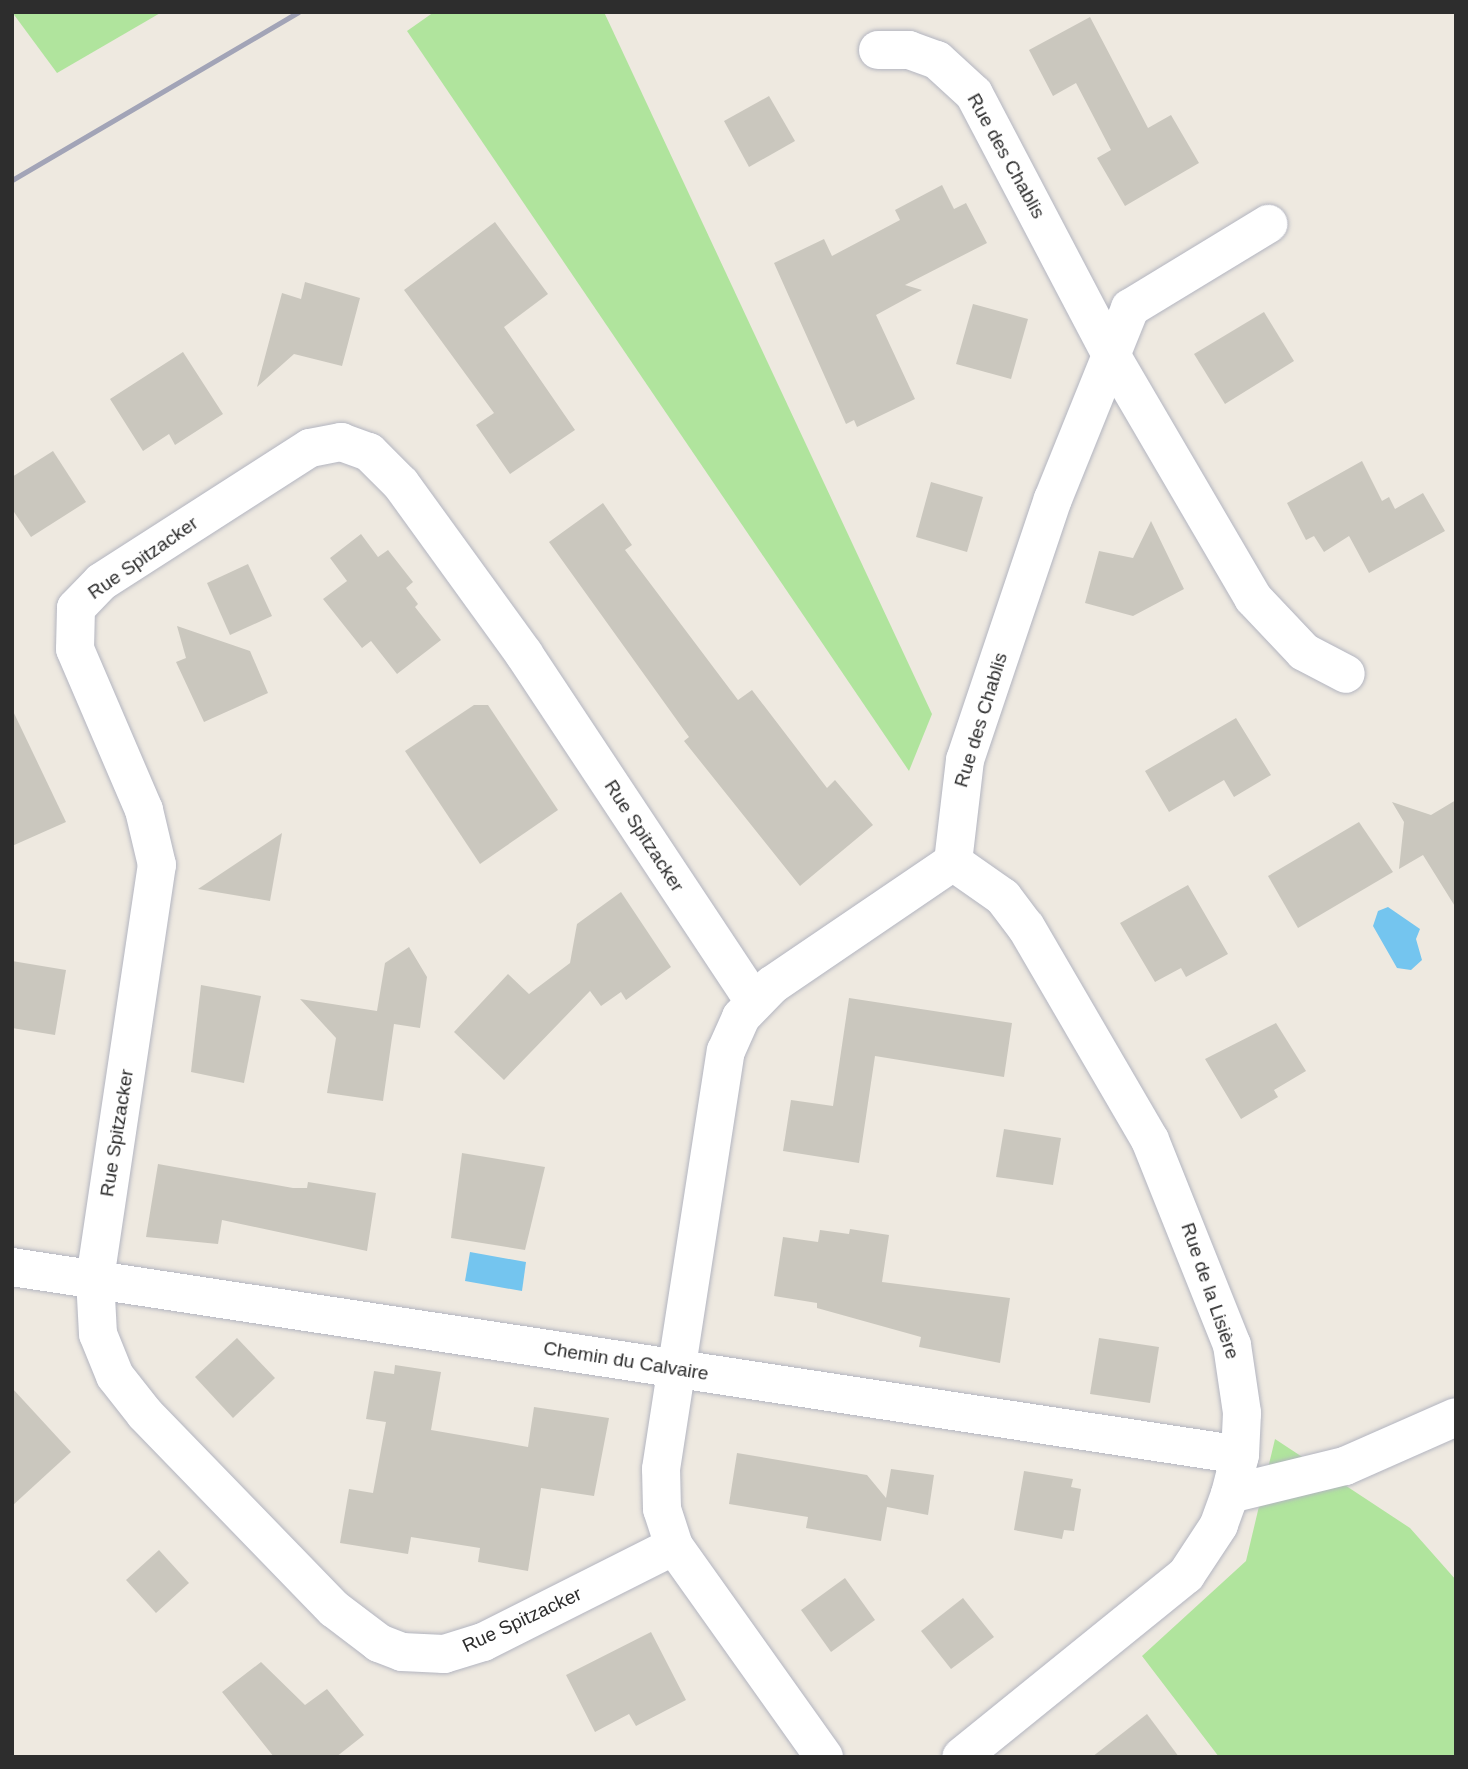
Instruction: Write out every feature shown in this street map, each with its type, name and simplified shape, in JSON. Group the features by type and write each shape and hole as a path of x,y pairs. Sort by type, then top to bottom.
{"street":[{"name":"Rue des Chablis","path":"878,50 909,50 937,60 974,94 1110,353 1253,598 1304,652 1346,674"},
{"path":"1110,353 1130,308 1268,224"},
{"name":"Rue des Chablis","path":"953,862 965,760 1053,499 1110,353"},
{"name":"Rue Spitzacker","path":"674,1546 462,1650 423,1655 379,1643 334,1609 128,1395 98,1334 95,1279 157,865 144,810 75,649 72,621 76,608 101,582 310,448 356,445 401,484 524,654 754,1002"},
{"path":"824,1757 674,1546 663,1509 661,1469 675,1368 726,1051 754,1002 847,930 953,862"},
{"name":"Rue de la Lisière","path":"953,862 1003,897 1026,927 1164,1170 1233,1345 1242,1413 1240,1455 1230,1494 1219,1525 1186,1575 961,1757"},
{"name":"Chemin du Calvaire","path":"12,1267 1240,1455"},
{"path":"1230,1494 1345,1466 1456,1417"}],"green space":[{"path":"12,12 162,12 57,73"},
{"path":"434,12 604,12 932,714 909,771 407,31"},
{"path":"1275,1439 1410,1528 1456,1580 1456,1757 1219,1757 1142,1656 1246,1561"}],"water":[{"path":"1388,907 1420,929 1416,939 1422,960 1411,970 1397,968 1373,926 1378,911"},
{"path":"470,1252 526,1262 522,1291 465,1281"}],"building":[{"path":"1090,17 1148,128 1171,115 1199,163 1125,206 1097,158 1111,150 1076,83 1053,96 1029,50"},
{"path":"769,96 795,141 749,167 724,121"},
{"path":"942,185 954,209 966,203 987,243 905,285 922,290 876,315 915,399 857,427 854,420 846,424 774,263 824,239 832,256 900,220 895,210"},
{"path":"495,222 548,294 504,327 575,430 510,474 476,425 494,413 404,290"},
{"path":"305,282 360,298 342,366 294,354 257,387 282,293 301,299"},
{"path":"973,304 1028,319 1011,379 956,364"},
{"path":"1264,312 1294,361 1225,404 1194,354"},
{"path":"183,352 223,414 175,445 169,434 143,451 110,399"},
{"path":"53,451 86,502 31,537 12,509 12,477"},
{"path":"1362,461 1382,501 1389,497 1395,509 1423,493 1445,531 1369,573 1349,536 1324,552 1314,536 1306,540 1287,503"},
{"path":"931,482 983,497 967,552 916,537"},
{"path":"603,503 632,545 625,550 738,700 752,690 827,788 835,780 873,825 800,886 684,741 689,737 549,542"},
{"path":"1151,521 1184,589 1133,616 1085,603 1099,551 1133,558"},
{"path":"361,534 378,557 388,550 413,582 406,588 418,604 415,607 441,640 397,674 371,641 362,648 323,599 347,581 330,558"},
{"path":"248,564 272,616 230,635 207,583"},
{"path":"177,626 250,651 268,693 204,722 176,662 186,658"},
{"path":"474,705 488,705 558,810 480,864 405,751"},
{"path":"12,709 66,822 12,846"},
{"path":"1236,718 1271,775 1234,797 1224,780 1169,812 1145,771"},
{"path":"1456,800 1456,908 1423,855 1399,869 1404,822 1392,802 1431,815"},
{"path":"1359,822 1393,872 1298,928 1268,876"},
{"path":"282,833 270,901 198,889"},
{"path":"1188,885 1228,954 1186,977 1181,968 1155,982 1120,923"},
{"path":"621,892 671,967 626,1000 621,992 601,1006 590,991 504,1080 454,1032 508,974 529,994 570,963 577,924"},
{"path":"409,947 427,977 420,1028 394,1024 383,1101 327,1093 336,1038 300,999 377,1011 385,963"},
{"path":"12,961 66,970 55,1035 12,1028"},
{"path":"201,985 261,996 244,1083 191,1072"},
{"path":"849,998 1012,1023 1004,1077 875,1056 859,1163 783,1151 791,1100 833,1106"},
{"path":"1276,1023 1306,1071 1274,1090 1278,1097 1241,1119 1205,1059"},
{"path":"1004,1129 1061,1138 1053,1185 996,1177"},
{"path":"462,1153 545,1167 525,1250 451,1238"},
{"path":"158,1164 293,1188 307,1188 308,1182 376,1193 367,1251 222,1220 218,1244 146,1237"},
{"path":"850,1229 889,1235 882,1282 1010,1298 1000,1363 919,1347 921,1337 817,1308 817,1303 774,1296 783,1237 818,1242 820,1230 849,1234"},
{"path":"237,1338 275,1378 233,1418 195,1377"},
{"path":"1099,1338 1159,1347 1150,1403 1090,1394"},
{"path":"395,1365 441,1372 431,1430 528,1447 534,1407 609,1418 594,1496 541,1488 528,1571 478,1562 480,1548 411,1537 408,1554 340,1543 349,1489 373,1493 386,1422 366,1419 374,1371 394,1374"},
{"path":"12,1388 71,1452 12,1506"},
{"path":"737,1453 867,1475 886,1498 891,1469 934,1475 928,1515 887,1507 881,1541 806,1528 808,1517 729,1504"},
{"path":"1024,1471 1073,1479 1071,1487 1081,1489 1074,1531 1064,1530 1062,1539 1014,1530"},
{"path":"159,1550 189,1583 156,1613 126,1580"},
{"path":"845,1578 875,1620 831,1652 801,1610"},
{"path":"963,1598 994,1637 951,1669 921,1631"},
{"path":"651,1632 686,1700 636,1726 629,1714 595,1732 566,1675"},
{"path":"261,1662 305,1705 327,1689 364,1735 336,1757 274,1757 222,1692"},
{"path":"1147,1714 1179,1757 1092,1757"}],"railway":[{"path":"12,180 298,12"}]}
